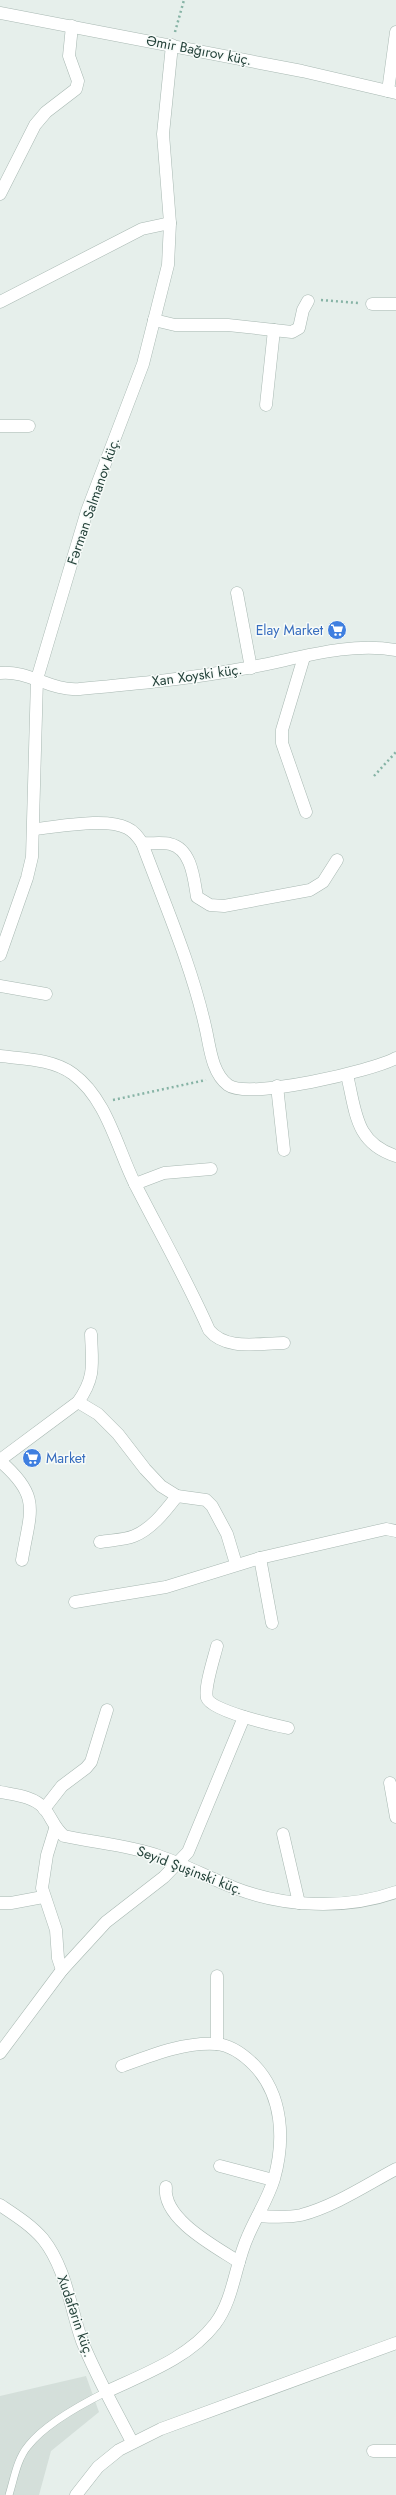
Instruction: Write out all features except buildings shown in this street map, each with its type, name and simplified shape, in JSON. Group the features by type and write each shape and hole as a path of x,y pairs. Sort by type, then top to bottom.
{"street":[{"name":"Əmir Bağırov küç.","path":"0,13 302,71 392,92"},
{"path":"0,194 35,125 46,112 76,89 78,81 69,56 72,26"},
{"path":"392,92 396,32"},
{"name":"Fərman Salmanov küç.","path":"0,955 27,878 34,829 37,678 87,511 135,386 168,265 170,223 163,134 172,45"},
{"path":"0,302 142,229 170,223"},
{"path":"154,320 175,325 228,325 296,331 303,310 308,301"},
{"path":"372,304 396,304"},
{"path":"266,405 274,330"},
{"path":"0,426 29,426"},
{"path":"237,593 251,668"},
{"name":"Xan Xoyski küç.","path":"0,673 22,674 37,678 51,686 77,689 210,675 361,648 396,650"},
{"path":"304,657 282,730 282,743 306,812"},
{"path":"34,829 104,824 126,828 136,834 142,843 196,989 213,1060 220,1077 229,1086 244,1089 277,1086 347,1075 396,1058"},
{"path":"142,843 171,844 182,851 192,866 197,897 210,905 224,906 310,890 323,882 337,860"},
{"path":"0,986 46,994"},
{"path":"0,1056 29,1059 55,1065 72,1074 86,1086 99,1103 135,1184 178,1264 209,1330 216,1339 227,1344 284,1343"},
{"path":"347,1075 360,1125 368,1142 382,1152 396,1156"},
{"path":"277,1086 284,1150"},
{"path":"135,1184 164,1173 211,1169"},
{"path":"22,1560 31,1508 30,1499 17,1476 0,1460 78,1402 89,1387 92,1373 91,1334"},
{"path":"78,1402 98,1414 118,1434 160,1486 177,1496 206,1500 212,1506 227,1534 236,1564"},
{"path":"100,1542 134,1536 163,1514 177,1496"},
{"path":"75,1602 166,1587 236,1564 260,1558 386,1529 396,1531"},
{"path":"260,1558 272,1624"},
{"path":"217,1646 207,1698 211,1704 244,1717 288,1728"},
{"path":"44,1809 62,1786 86,1768 91,1762 107,1710"},
{"path":"0,2053 62,1970 106,1922 150,1890 178,1864 191,1845 244,1717"},
{"path":"390,1783 396,1817"},
{"path":"0,1792 36,1802 44,1809 55,1829 43,1874 43,1897 56,1930 58,1958 62,1970"},
{"name":"Seyid Şuşinski küç.","path":"55,1829 64,1836 134,1848 262,1897 299,1903 337,1903 369,1899 396,1892"},
{"path":"282,1834 299,1903"},
{"path":"0,1902 11,1903 43,1897"},
{"path":"217,1976 217,2044"},
{"path":"106,2392 170,2361 199,2342 216,2323 223,2310 239,2262 273,2180 277,2165 280,2125 278,2108 269,2083 250,2060 235,2049 217,2044 186,2046 164,2051 122,2066"},
{"path":"220,2166 273,2180"},
{"path":"258,2216 278,2217 300,2215 323,2207 396,2169"},
{"path":"166,2187 165,2197 168,2205 180,2219 202,2238 239,2262"},
{"name":"Xudafərin küç.","path":"0,2205 25,2222 42,2238 52,2252 61,2271 82,2340 106,2392 132,2442"},
{"path":"76,2495 98,2467 132,2442 161,2429 396,2343"},
{"path":"373,2451 396,2451"}],"lane":[{"path":"9,2495 27,2446 74,2409 106,2392"}],"path":[{"path":"172,45 184,0"},
{"path":"308,301 316,300 372,304"},
{"path":"374,776 396,752"},
{"path":"99,1103 220,1077"}],"shaded area":[{"path":"86,2376 99,2412 51,2451 39,2495 0,2495 0,2396"}],"place":[{"name":"Elay Market","path":"337,630"},
{"name":"Market","path":"32,1458"}]}
